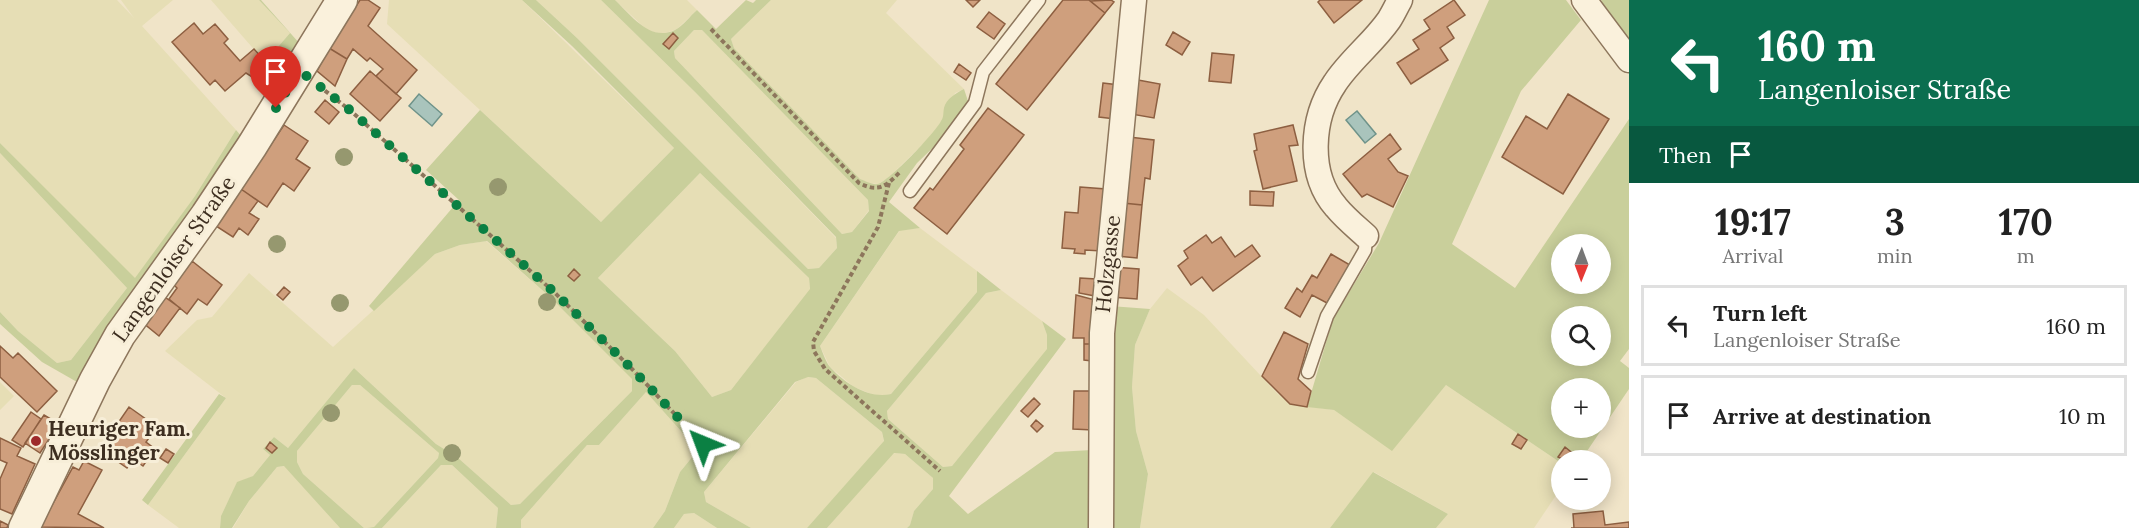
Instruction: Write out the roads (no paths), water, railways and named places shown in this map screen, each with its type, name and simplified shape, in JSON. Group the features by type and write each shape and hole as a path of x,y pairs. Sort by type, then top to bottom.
{"street":[{"name":"Langenloiser Straße","path":"24,528 95,380 120,335 206,215 342,0"},
{"name":"Holzgasse","path":"1101,528 1102,333 1134,0"},
{"path":"1366,236 1335,207 1324,189 1317,164 1316,135 1321,109 1335,83 1389,20 1400,0"},
{"path":"1584,0 1629,60"}],"lane":[{"path":"910,191 975,103 983,72 1039,0"},
{"path":"1308,372 1326,316 1365,250 1366,236"}],"water":[{"path":"419,94 442,114 432,126 409,106"},
{"path":"1357,111 1376,134 1365,143 1346,120"}],"place":[{"name":"Heuriger Fam. Mösslinger","path":"36,441"}]}
